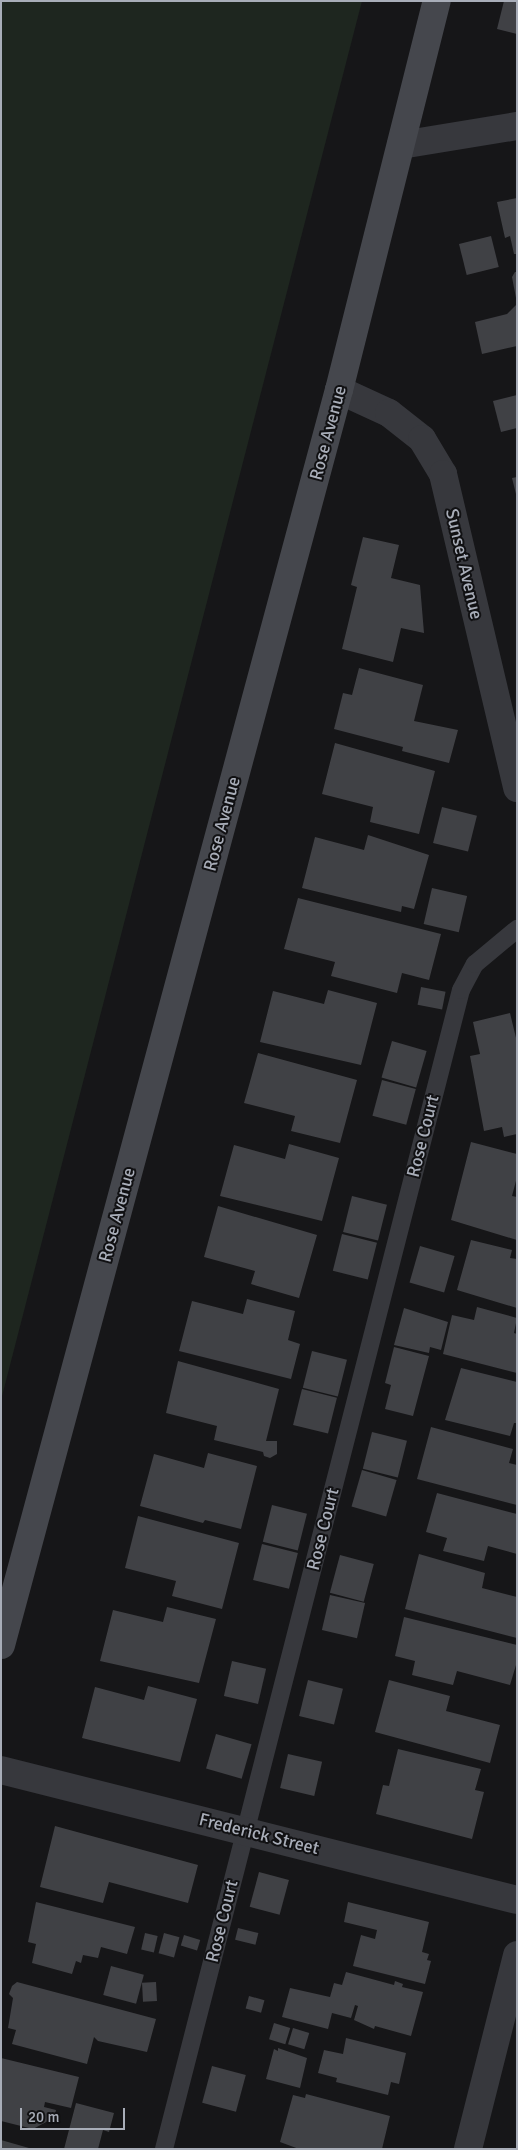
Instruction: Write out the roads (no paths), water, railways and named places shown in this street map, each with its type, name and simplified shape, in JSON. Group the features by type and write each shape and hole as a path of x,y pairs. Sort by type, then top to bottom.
{"street":[{"name":"Rose Avenue","path":"1,1645 339,390 438,1"},
{"path":"401,145 517,126"},
{"name":"Sunset Avenue","path":"339,390 389,412 422,439 443,474 517,788"},
{"name":"Frederick Street","path":"1,1770 517,1900"},
{"path":"468,2149 517,1955"}],"lane":[{"name":"Rose Court","path":"164,2149 461,990 475,964 517,929"}]}
